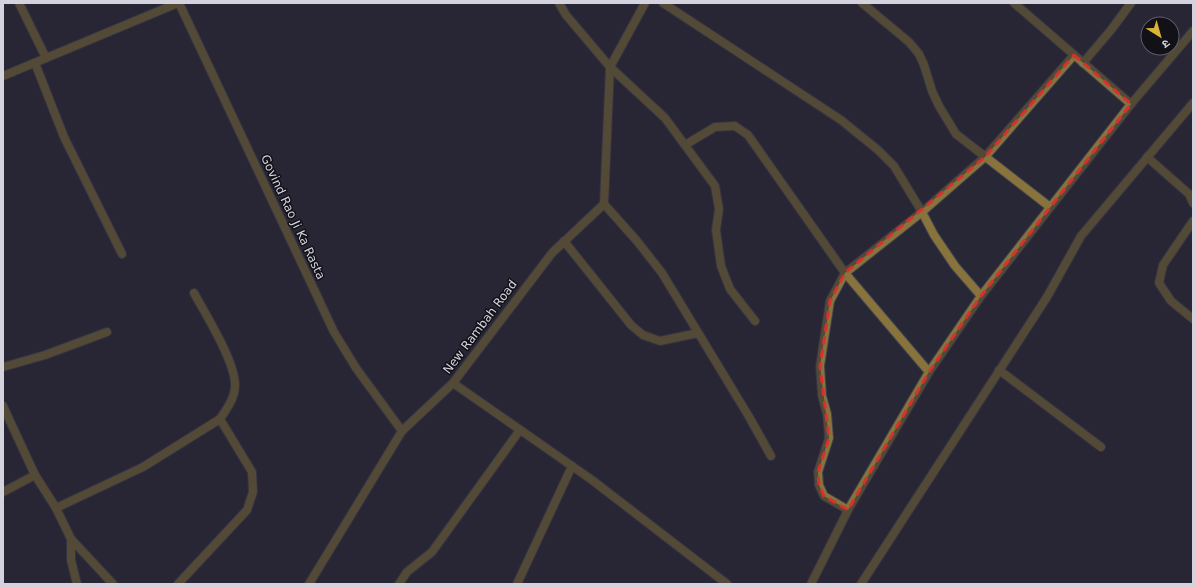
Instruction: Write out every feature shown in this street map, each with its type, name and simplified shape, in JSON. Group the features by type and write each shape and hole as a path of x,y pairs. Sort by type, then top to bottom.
{"street":[{"path":"19,3 46,58"},
{"path":"3,76 178,3"},
{"name":"Govind Rao Ji Ka Rasta","path":"178,3 334,332 356,368 402,432"},
{"path":"559,3 566,15 610,67 665,118 715,186 719,208 716,230 721,266 730,289 755,321"},
{"path":"645,3 610,67 604,204 637,241 662,273 748,415 771,456"},
{"path":"663,3 841,120 878,150 894,166 934,234 955,266 981,296"},
{"path":"862,3 909,42 919,54 934,96 956,134 1050,207"},
{"path":"1014,3 1131,104"},
{"path":"1083,63 1111,30 1131,3"},
{"path":"812,584 848,510 929,372 981,296 1131,104 1193,31"},
{"path":"848,510 824,496 819,485 818,472 829,438 827,414 822,396 820,366 830,301 845,273 922,212 985,157 1074,55"},
{"path":"35,63 64,137 122,254"},
{"path":"861,584 1047,297 1081,236 1193,103"},
{"path":"685,145 715,127 735,126 748,135 845,273 929,372"},
{"path":"1147,157 1189,194 1193,203"},
{"name":"New Rambah Road","path":"309,584 402,432 453,383 552,253 604,204"},
{"path":"1193,221 1163,265 1159,283 1171,301 1193,319"},
{"path":"564,241 631,325 643,335 660,341 698,333"},
{"path":"56,508 142,467 220,419 231,403 235,386 231,363 194,294"},
{"path":"3,367 45,355 107,332"},
{"path":"999,370 1101,447"},
{"path":"453,383 592,480 727,584"},
{"path":"3,406 35,474 56,508 71,539 113,584"},
{"path":"178,584 247,510 253,492 252,472 220,419"},
{"path":"399,584 407,572 432,552 520,430"},
{"path":"517,584 572,466"},
{"path":"3,492 35,474"},
{"path":"71,539 71,560 77,584"}],"highlighted area":[{"path":"1074,55 1131,104 981,296 929,372 848,510 824,496 819,485 818,472 829,438 820,366 830,301 845,273 985,157"}]}
